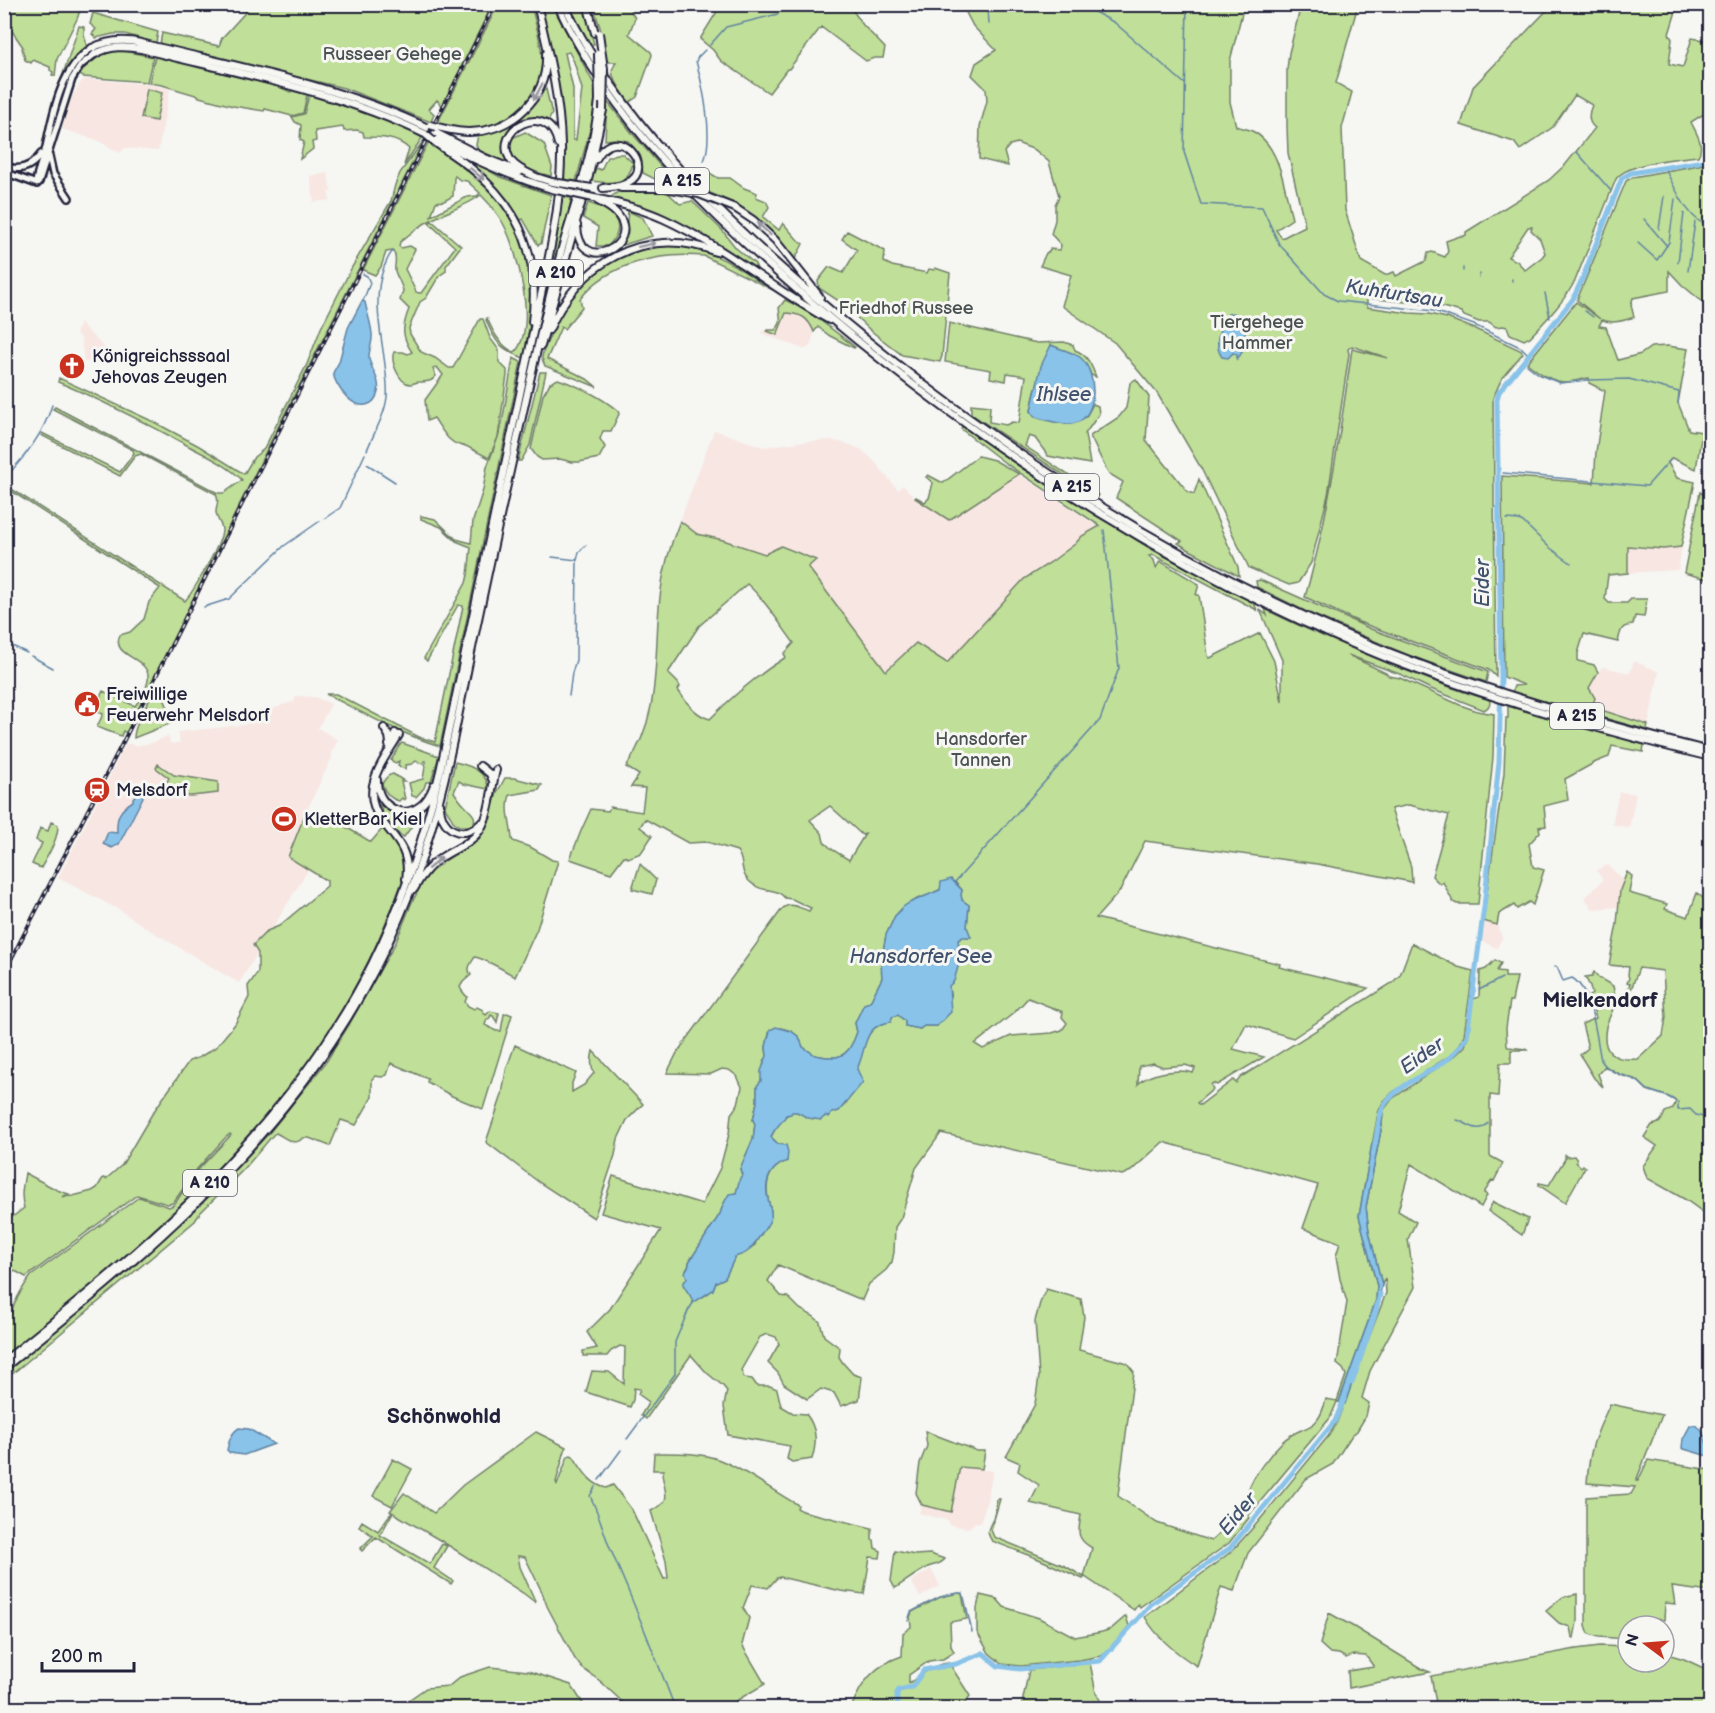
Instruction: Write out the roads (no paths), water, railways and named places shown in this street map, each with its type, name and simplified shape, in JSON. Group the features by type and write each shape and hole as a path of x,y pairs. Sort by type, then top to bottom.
{"highway":[{"name":"A 210","path":"4,1361 153,1238 222,1171 267,1122 337,1027 372,965 402,897 424,832 440,771 554,236 561,145 558,104 537,4"},
{"name":"A 215","path":"557,4 584,56 609,93 657,154 697,196 744,243 945,407 1024,463 1143,538 1254,594 1492,693"},
{"name":"A 215","path":"564,4 588,51 615,92 667,156 742,233 844,325 948,402 1061,480 1145,532 1248,588 1261,601 1348,641 1388,658 1492,693 1710,757"},
{"path":"525,401 589,176 603,110 604,75 597,33 589,4"},
{"name":"A 210","path":"4,1368 101,1290 156,1242 225,1176 265,1132 309,1076 342,1028 373,973 402,910 426,847 441,793 525,401 550,295 591,146 599,100 600,70 597,33"},
{"path":"431,132 482,131 506,123 524,111 536,96 544,79 546,61 544,35"},
{"path":"94,51 103,43 116,40 141,43 328,89 406,118 500,171 531,183 592,188 665,188 699,194 735,208 753,220 775,240 844,325"},
{"path":"94,51 117,47 141,50 335,98 431,132 485,158 536,177"},
{"path":"560,178 558,142 555,133 543,123 528,121 518,125 508,139 509,158 514,164 552,185 656,216 694,235 815,312 844,325"},
{"path":"431,132 491,186 513,214 526,240 532,261 535,288 526,366"},
{"path":"589,176 599,154 605,147 616,144 629,148 638,162 634,177 624,184 603,188"},
{"path":"578,215 579,238 586,249 604,253 614,248 621,240 623,229 620,217 611,208 589,197"},
{"path":"538,356 555,317 566,299 587,275 613,257 645,245 675,242 702,246 730,257"},
{"path":"384,728 389,736 388,752"},
{"path":"390,743 397,734 374,782 373,791 376,810 382,822 399,842 407,859 402,897"},
{"name":"A 215","path":"1653,740 1710,751"},
{"path":"480,766 490,774 493,784"},
{"path":"402,910 427,869 441,857 472,839 481,828 498,770"},
{"path":"379,771 377,787 382,800 392,808 405,811 415,809 423,803 440,771"},
{"path":"441,793 442,818 453,830 469,831 476,828 485,818"}],"main road":[{"path":"4,172 37,183 40,179 48,148 72,79 94,51"},
{"path":"4,166 14,170 31,165 48,148"},
{"path":"48,148 52,172 69,198"}],"water":[{"path":"362,301 365,302 371,326 369,357 379,387 374,400 365,405 346,397 337,385 333,373 339,362 348,328"},
{"path":"1233,313 1240,320 1243,318 1245,320 1245,342 1237,359 1237,355 1233,353 1228,358 1222,357 1218,347 1222,324 1228,314"},
{"name":"Ihlsee","path":"1051,345 1081,358 1093,384 1091,405 1087,414 1072,424 1035,417 1031,411 1041,366"},
{"path":"138,792 143,797 119,844 112,848 103,844 108,832 117,833 119,814 133,801"},
{"name":"Hansdorfer See","path":"951,879 962,890 962,900 969,905 967,927 971,937 958,940 961,956 954,981 949,986 951,1012 937,1026 924,1026 920,1029 905,1026 905,1021 898,1015 892,1017 891,1022 882,1024 870,1033 857,1069 863,1082 839,1111 821,1120 808,1118 797,1112 786,1115 771,1137 778,1144 786,1145 788,1152 787,1161 771,1172 767,1183 770,1220 749,1250 735,1257 725,1278 716,1282 713,1290 693,1303 683,1284 687,1278 685,1272 720,1214 729,1194 736,1193 742,1175 740,1169 753,1139 757,1086 761,1081 761,1071 767,1056 766,1047 770,1030 776,1027 791,1031 799,1037 803,1047 815,1055 837,1057 844,1054 854,1040 857,1032 855,1023 864,1004 870,1002 882,978 881,963 886,935 895,916 909,903 940,890 941,882"},
{"path":"1382,1111 1382,1125 1366,1207 1369,1231 1382,1285 1375,1315 1345,1404 1339,1402 1376,1300 1377,1286 1359,1216 1372,1143 1376,1142"},
{"path":"1695,1425 1701,1429 1710,1451 1708,1456 1682,1448 1683,1439 1690,1426"},
{"path":"239,1428 249,1429 274,1444 244,1455 230,1453 227,1450 230,1440"}],"waterway":[{"name":"Kuhfurtsau","path":"989,23 990,4"},
{"name":"Kuhfurtsau","path":"1084,4 1087,8 1115,23 1185,84"},
{"name":"Kuhfurtsau","path":"1187,4 1184,152 1201,204 1262,207 1279,244 1324,294 1338,301 1434,311 1474,325 1522,348 1528,354"},
{"path":"710,45 726,27 778,14"},
{"path":"704,161 707,151 708,125 696,61 705,50"},
{"path":"1577,152 1611,191"},
{"name":"Eider","path":"1375,1144 1380,1115 1388,1100 1397,1091 1451,1056 1467,1036 1484,907 1499,762 1501,678 1497,399 1499,392 1573,299 1622,178 1631,173 1710,160"},
{"path":"1664,167 1688,210 1695,218 1710,226"},
{"path":"1659,229 1664,196"},
{"path":"1638,243 1657,260 1669,242 1675,199"},
{"path":"1678,262 1684,213"},
{"path":"1644,219 1667,246"},
{"path":"1688,271 1695,222"},
{"path":"367,450 382,417 387,397 378,303 380,279 393,251"},
{"path":"363,274 367,276 370,283 363,301"},
{"path":"1545,293 1550,318"},
{"path":"1585,311 1593,317"},
{"path":"1527,365 1540,375 1560,383 1629,379 1679,392 1678,403"},
{"path":"5,478 33,444 44,426 52,405"},
{"path":"325,518 340,508 365,454"},
{"path":"1503,473 1647,486 1670,460"},
{"path":"367,464 395,482"},
{"path":"1507,519 1523,522 1549,547 1571,563"},
{"path":"204,607 229,599 284,546 320,521"},
{"path":"955,882 1100,720 1119,668 1104,530"},
{"path":"569,696 576,660 577,560 579,552 586,545"},
{"path":"552,557 577,560"},
{"path":"4,642 27,653"},
{"path":"31,656 53,668"},
{"path":"1555,967 1563,981 1572,978 1585,993 1601,1060 1605,1065 1613,1072 1632,1078 1648,1090 1675,1101"},
{"path":"1479,990 1502,978"},
{"path":"1678,1102 1678,1110 1690,1109 1696,1115 1710,1119"},
{"path":"1457,1120 1477,1128 1488,1123"},
{"name":"Eider","path":"1352,1383 1380,1294"},
{"path":"627,1439 675,1374 675,1342 693,1303"},
{"name":"Eider","path":"983,1653 998,1666 1020,1669 1100,1661 1151,1604 1230,1548 1335,1421 1344,1399"},
{"path":"599,1480 621,1450"},
{"path":"595,1487 590,1496 675,1708"},
{"path":"908,1621 911,1612 930,1602 963,1593 972,1632"},
{"name":"Eider","path":"897,1708 899,1690 912,1687 924,1670 956,1664 983,1653"}],"railway":[{"path":"4,973 495,4"}],"place":[{"name":"Königreichsssaal Jehovas Zeugen","path":"72,366"},
{"name":"Freiwillige Feuerwehr Melsdorf","path":"87,704"},
{"name":"Melsdorf","path":"97,790"},
{"name":"KletterBar Kiel","path":"284,819"}],"district":[{"name":"Mielkendorf","path":"1600,1000"},
{"name":"Schönwohld","path":"444,1416"}],"park label":[{"name":"Russeer Gehege","path":"392,54"},
{"name":"Friedhof Russee","path":"906,308"},
{"name":"Tiergehege Hammer","path":"1257,332"},
{"name":"Hansdorfer Tannen","path":"981,750"}]}
